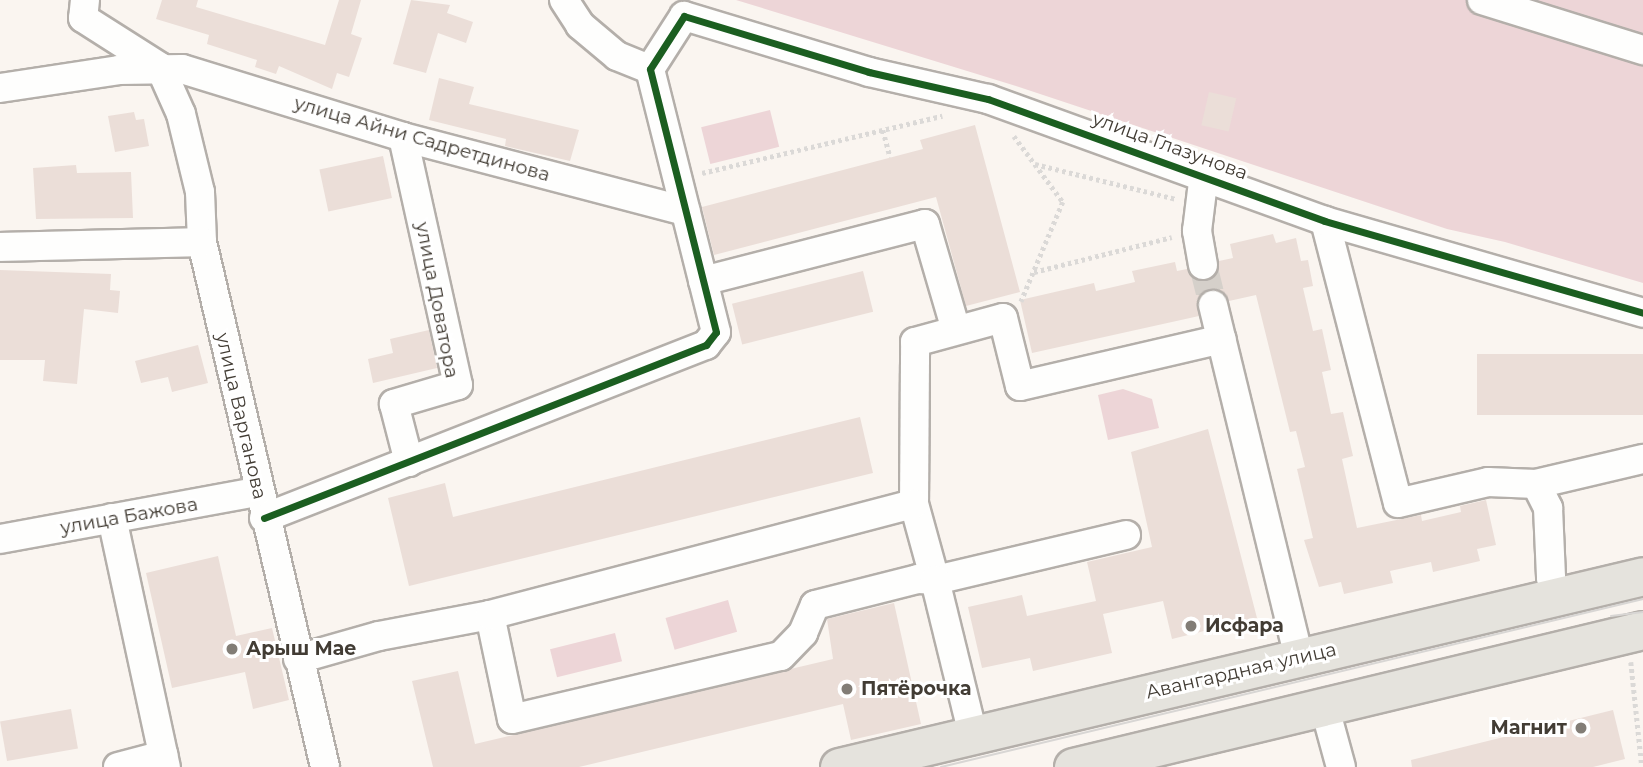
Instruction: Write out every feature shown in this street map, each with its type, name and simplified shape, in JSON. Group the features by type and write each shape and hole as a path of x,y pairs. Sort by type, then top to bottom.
{"main road":[{"name":"Авангардная улица","path":"839,767 1643,576"},
{"path":"1073,767 1643,630"}],"street":[{"path":"85,0 83,18 160,66"},
{"path":"564,0 580,25 617,57 650,69 703,281 925,224 956,330"},
{"path":"1482,0 1643,50"},
{"name":"улица Глазунова","path":"650,69 684,16 869,72 989,99 1204,174 1325,220 1643,313"},
{"path":"0,88 160,66"},
{"name":"улица Айни Садретдинова","path":"160,66 208,75 403,136 685,211"},
{"name":"улица Варганова","path":"160,66 181,114 200,192 202,242 260,505 298,659 318,765"},
{"name":"улица Доватора","path":"403,136 458,385 394,404 409,462"},
{"path":"1203,265 1198,218 1204,174"},
{"path":"1325,220 1398,503 1488,482 1536,484 1643,459"},
{"path":"0,247 202,242"},
{"name":"улица Бажова","path":"0,539 112,519 260,505 409,462 706,345 716,332 703,281"},
{"path":"1213,305 1299,658"},
{"path":"973,735 914,504 915,342 1003,318 1020,386 1222,340"},
{"path":"1536,484 1548,508 1550,578 1556,596"},
{"path":"298,659 379,636 490,615 914,504"},
{"path":"112,519 164,761 118,767"},
{"path":"490,615 512,719 781,656 803,633 815,606 918,579 935,580 1126,535"},
{"path":"1324,705 1342,767"}],"path":[{"path":"677,178 949,115"},
{"path":"1007,127 1063,202 1007,334"},
{"path":"883,130 890,157"},
{"path":"1034,164 1198,218"},
{"path":"1034,272 1198,218"},
{"path":"1618,661 1631,662 1634,674 1642,767"}],"shaded area":[{"path":"736,0 1643,0 1643,283 1505,242 1447,229 1016,86"},
{"path":"770,110 779,147 710,164 701,127"},
{"path":"1123,389 1152,399 1159,428 1108,440 1098,395"},
{"path":"728,600 737,632 675,650 666,618"},
{"path":"615,633 622,661 557,677 550,649"}],"building":[{"path":"162,0 198,0 196,7 325,45 339,0 361,0 351,34 362,38 349,77 337,73 332,89 279,66 276,74 255,67 257,60 207,44 209,35 156,19"},
{"path":"411,0 450,5 447,13 473,22 466,43 438,33 426,73 393,64"},
{"path":"439,78 474,87 469,104 579,130 570,161 505,146 506,139 429,120"},
{"path":"1209,92 1236,98 1229,131 1201,125"},
{"path":"134,112 136,120 144,119 149,146 115,152 108,116"},
{"path":"975,125 1020,292 966,306 936,197 714,255 702,207 923,149 920,140"},
{"path":"383,156 392,198 328,212 319,170"},
{"path":"76,165 77,173 131,172 133,218 36,219 33,168"},
{"path":"1273,234 1276,243 1296,238 1301,261 1308,260 1313,286 1303,288 1313,331 1322,329 1331,370 1322,372 1331,414 1343,412 1353,456 1342,459 1357,528 1421,515 1422,521 1461,512 1460,506 1486,500 1496,545 1477,549 1480,561 1433,572 1431,562 1390,571 1393,583 1344,594 1341,582 1319,587 1304,540 1313,538 1297,469 1305,467 1296,431 1290,432 1256,295 1229,301 1218,289 1208,289 1197,300 1199,316 1032,353 1020,300 1094,283 1096,291 1135,282 1132,271 1175,262 1177,271 1187,269 1197,280 1207,281 1218,271 1219,261 1233,258 1230,244"},
{"path":"0,270 111,274 110,290 120,291 118,313 84,309 77,384 43,381 45,360 0,360"},
{"path":"863,271 873,312 742,344 732,304"},
{"path":"429,330 437,368 373,383 368,359 393,353 390,339"},
{"path":"198,345 208,383 172,392 168,377 141,383 135,361"},
{"path":"1477,354 1643,354 1643,415 1477,415"},
{"path":"860,417 873,473 409,586 388,498 445,483 453,517"},
{"path":"1208,429 1257,618 1172,639 1163,601 1103,614 1112,653 1033,671 1030,658 982,668 968,607 1022,595 1027,616 1096,601 1087,562 1152,547 1131,452"},
{"path":"218,556 236,636 272,628 289,700 253,709 245,672 172,688 146,573"},
{"path":"894,603 921,724 851,740 843,704 579,767 433,767 412,681 458,671 475,744 833,659 827,619"},
{"path":"71,709 78,748 7,761 0,722"},
{"path":"1613,710 1625,759 1593,767 1412,767 1411,760"}],"tunnel":[{"path":"1203,265 1213,305"}],"tram line":[{"path":"941,767 1643,599"},
{"path":"1611,616 1643,612"}],"cycle path":[{"path":"264,518 706,345 716,332 650,69 684,16 869,72 988,99 1325,221 1643,313"}],"place":[{"name":"Исфара","path":"1191,626"},
{"name":"Арыш Мае","path":"232,649"},
{"name":"Пятёрочка","path":"847,689"},
{"name":"Магнит","path":"1581,728"}]}
